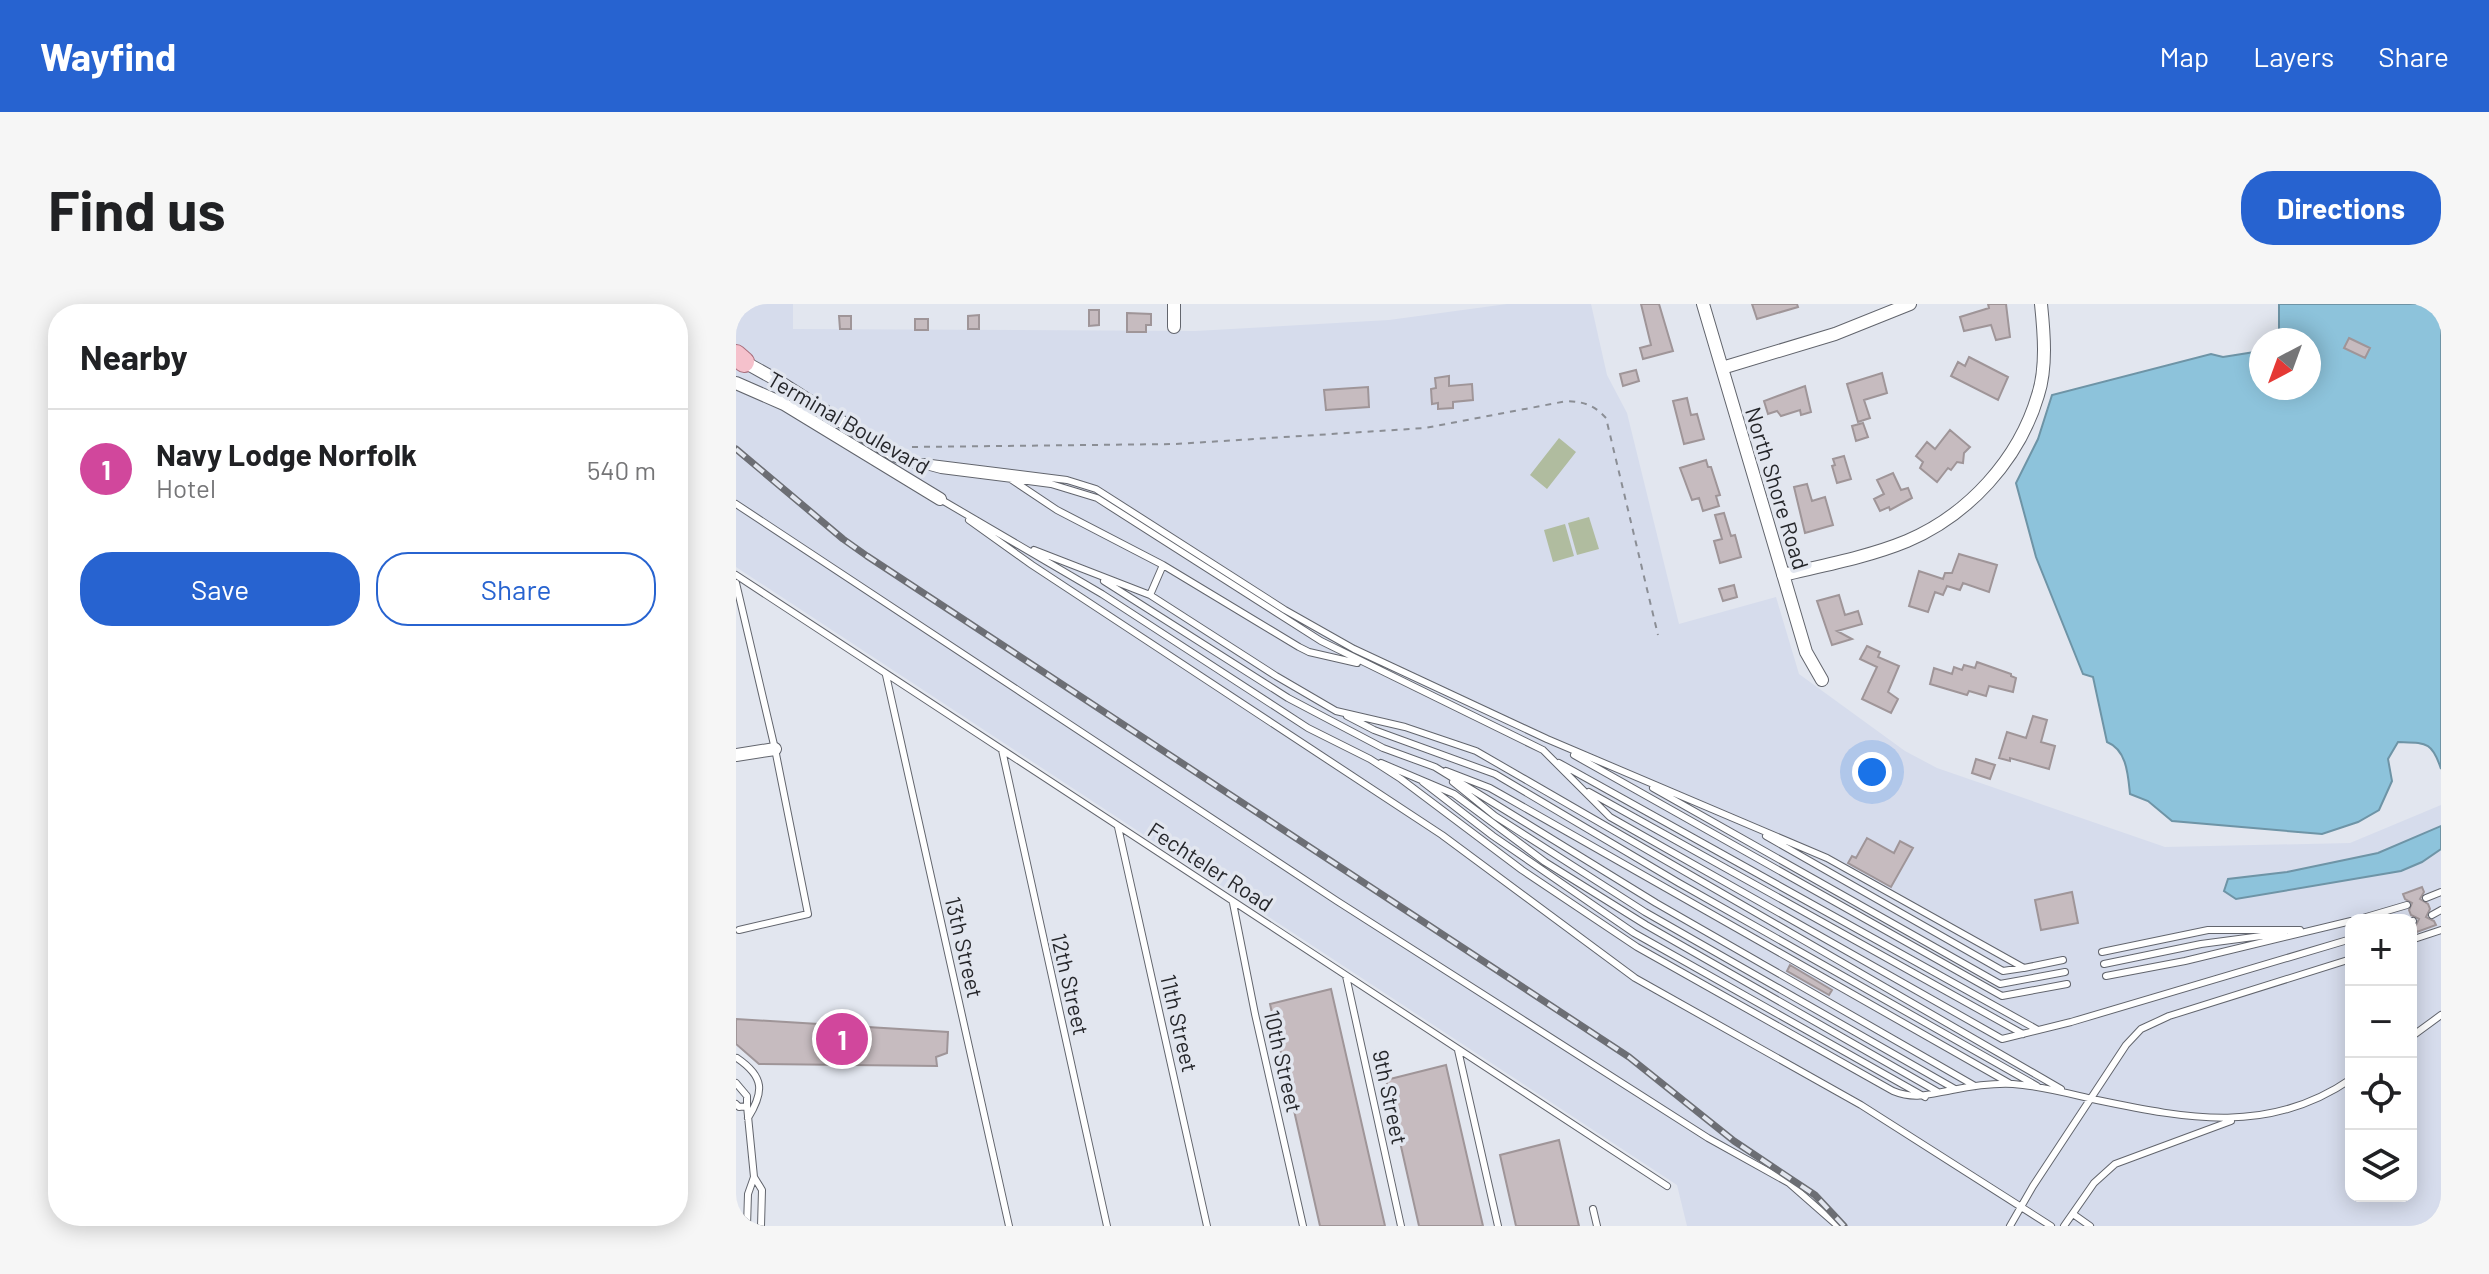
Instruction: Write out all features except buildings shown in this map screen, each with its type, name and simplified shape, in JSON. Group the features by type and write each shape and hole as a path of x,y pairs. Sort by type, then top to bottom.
{"street":[{"path":"1174,304 1174,327"},
{"name":"North Shore Road","path":"1703,304 1806,652 1822,680"},
{"path":"1722,368 1835,334 1910,304"},
{"path":"1783,575 1880,551 1909,540 1949,519 1980,492 2007,461 2039,394 2044,353 2041,304"},
{"name":"Terminal Boulevard","path":"739,358 892,454 911,462"},
{"name":"Terminal Boulevard","path":"736,383 784,404 940,499"},
{"path":"736,755 775,749"}],"lane":[{"path":"911,462 941,470 1051,484 1097,498 1297,627 1364,664 1543,750 1610,817 2002,1039 2345,941"},
{"path":"911,462 941,462 1067,480 1096,489 1333,638 1547,739 1827,858 2024,968"},
{"path":"1009,479 1057,510 1163,565 1299,647 1364,664"},
{"path":"940,499 1115,602 1308,728 1370,759 1522,870 1637,947 1893,1091 1907,1097 1925,1097 1975,1086 2012,1084 2142,1109 2235,1120"},
{"path":"940,499 1032,565 1442,835 1619,968 1861,1105 2051,1226"},
{"path":"736,504 1337,901 1708,1138 1789,1183 1838,1226"},
{"path":"1016,542 1150,595 1276,676 1374,730 1495,774 1679,883 2040,1088"},
{"path":"1150,595 1163,565"},
{"path":"1089,572 1288,698 1383,748 1490,788 2012,1084"},
{"name":"Fechteler Road","path":"736,575 1667,1186"},
{"path":"736,583 775,749 808,914 739,930"},
{"name":"13th Street","path":"886,675 1009,1226"},
{"path":"1336,711 1405,727 1476,751 2067,1093"},
{"path":"1547,739 2002,996 2067,984"},
{"name":"12th Street","path":"1002,750 1107,1226"},
{"path":"1550,758 2038,1030"},
{"path":"1370,759 1454,794 1545,862 1646,925 1938,1092"},
{"path":"1435,767 1669,910 1975,1086"},
{"path":"1435,767 1495,816 1645,912 1955,1089"},
{"path":"1625,772 2000,984 2065,972"},
{"path":"1414,775 1493,836 1634,933 1925,1097"},
{"path":"1580,787 2023,1034"},
{"path":"1739,820 2003,971 2063,960"},
{"name":"11th Street","path":"1118,827 1207,1226"},
{"path":"2426,898 2441,892"},
{"name":"10th Street","path":"1233,903 1303,1226"},
{"path":"2377,914 2407,905"},
{"path":"2432,915 2441,910"},
{"path":"2106,976 2185,961 2345,923"},
{"path":"2102,952 2208,930 2311,930"},
{"path":"2104,964 2201,944 2311,930"},
{"path":"2417,938 2441,930"},
{"path":"2010,1226 2126,1045 2141,1029 2169,1016 2345,961"},
{"name":"9th Street","path":"1346,976 1401,1226"},
{"path":"2417,1033 2441,1015"},
{"path":"1458,1050 1498,1226"},
{"path":"737,1058 754,1073 761,1087 760,1100 748,1118"},
{"path":"736,1083 747,1096 754,1177 748,1194 747,1226"},
{"path":"2064,1226 2094,1183 2115,1164 2235,1120 2293,1109 2330,1094 2345,1083"},
{"path":"736,1104 739,1107 747,1106"},
{"path":"754,1177 762,1190 761,1226"},
{"path":"1593,1209 1597,1226"},
{"path":"2073,1214 2090,1226"}],"path":[{"path":"913,447 1176,444 1425,428 1567,401 1583,402 1596,406 1606,418 1658,635"}],"shaded area":[{"path":"736,304 793,304 793,329 1195,331 1389,320 1507,304 1591,304 1607,375 1627,413 1679,624 1776,597 1799,674 1905,751 1937,768 2165,847 2350,843 2441,805 2441,1226 1687,1226 1677,1185 736,567"}],"green space":[{"path":"1559,438 1576,452 1547,489 1530,475"},
{"path":"1589,517 1599,549 1577,555 1568,523"},
{"path":"1565,524 1574,556 1553,562 1544,530"}],"water":[{"path":"2279,304 2441,304 2441,769 2427,745 2398,742 2388,759 2392,781 2379,810 2358,822 2322,834 2172,821 2148,801 2130,794 2123,757 2107,742 2093,677 2083,674 2036,557 2016,483 2038,439 2052,395 2211,354 2223,357 2249,353 2249,400 2321,400 2321,328 2279,328"},
{"path":"2441,826 2441,849 2401,871 2236,899 2224,891 2228,879 2287,872 2378,853"}],"railway":[{"path":"736,449 867,556 1629,1057 1734,1141 1815,1195 1844,1226"}],"place":[{"name":"Navy Lodge Norfolk","path":"842,1039"}]}
